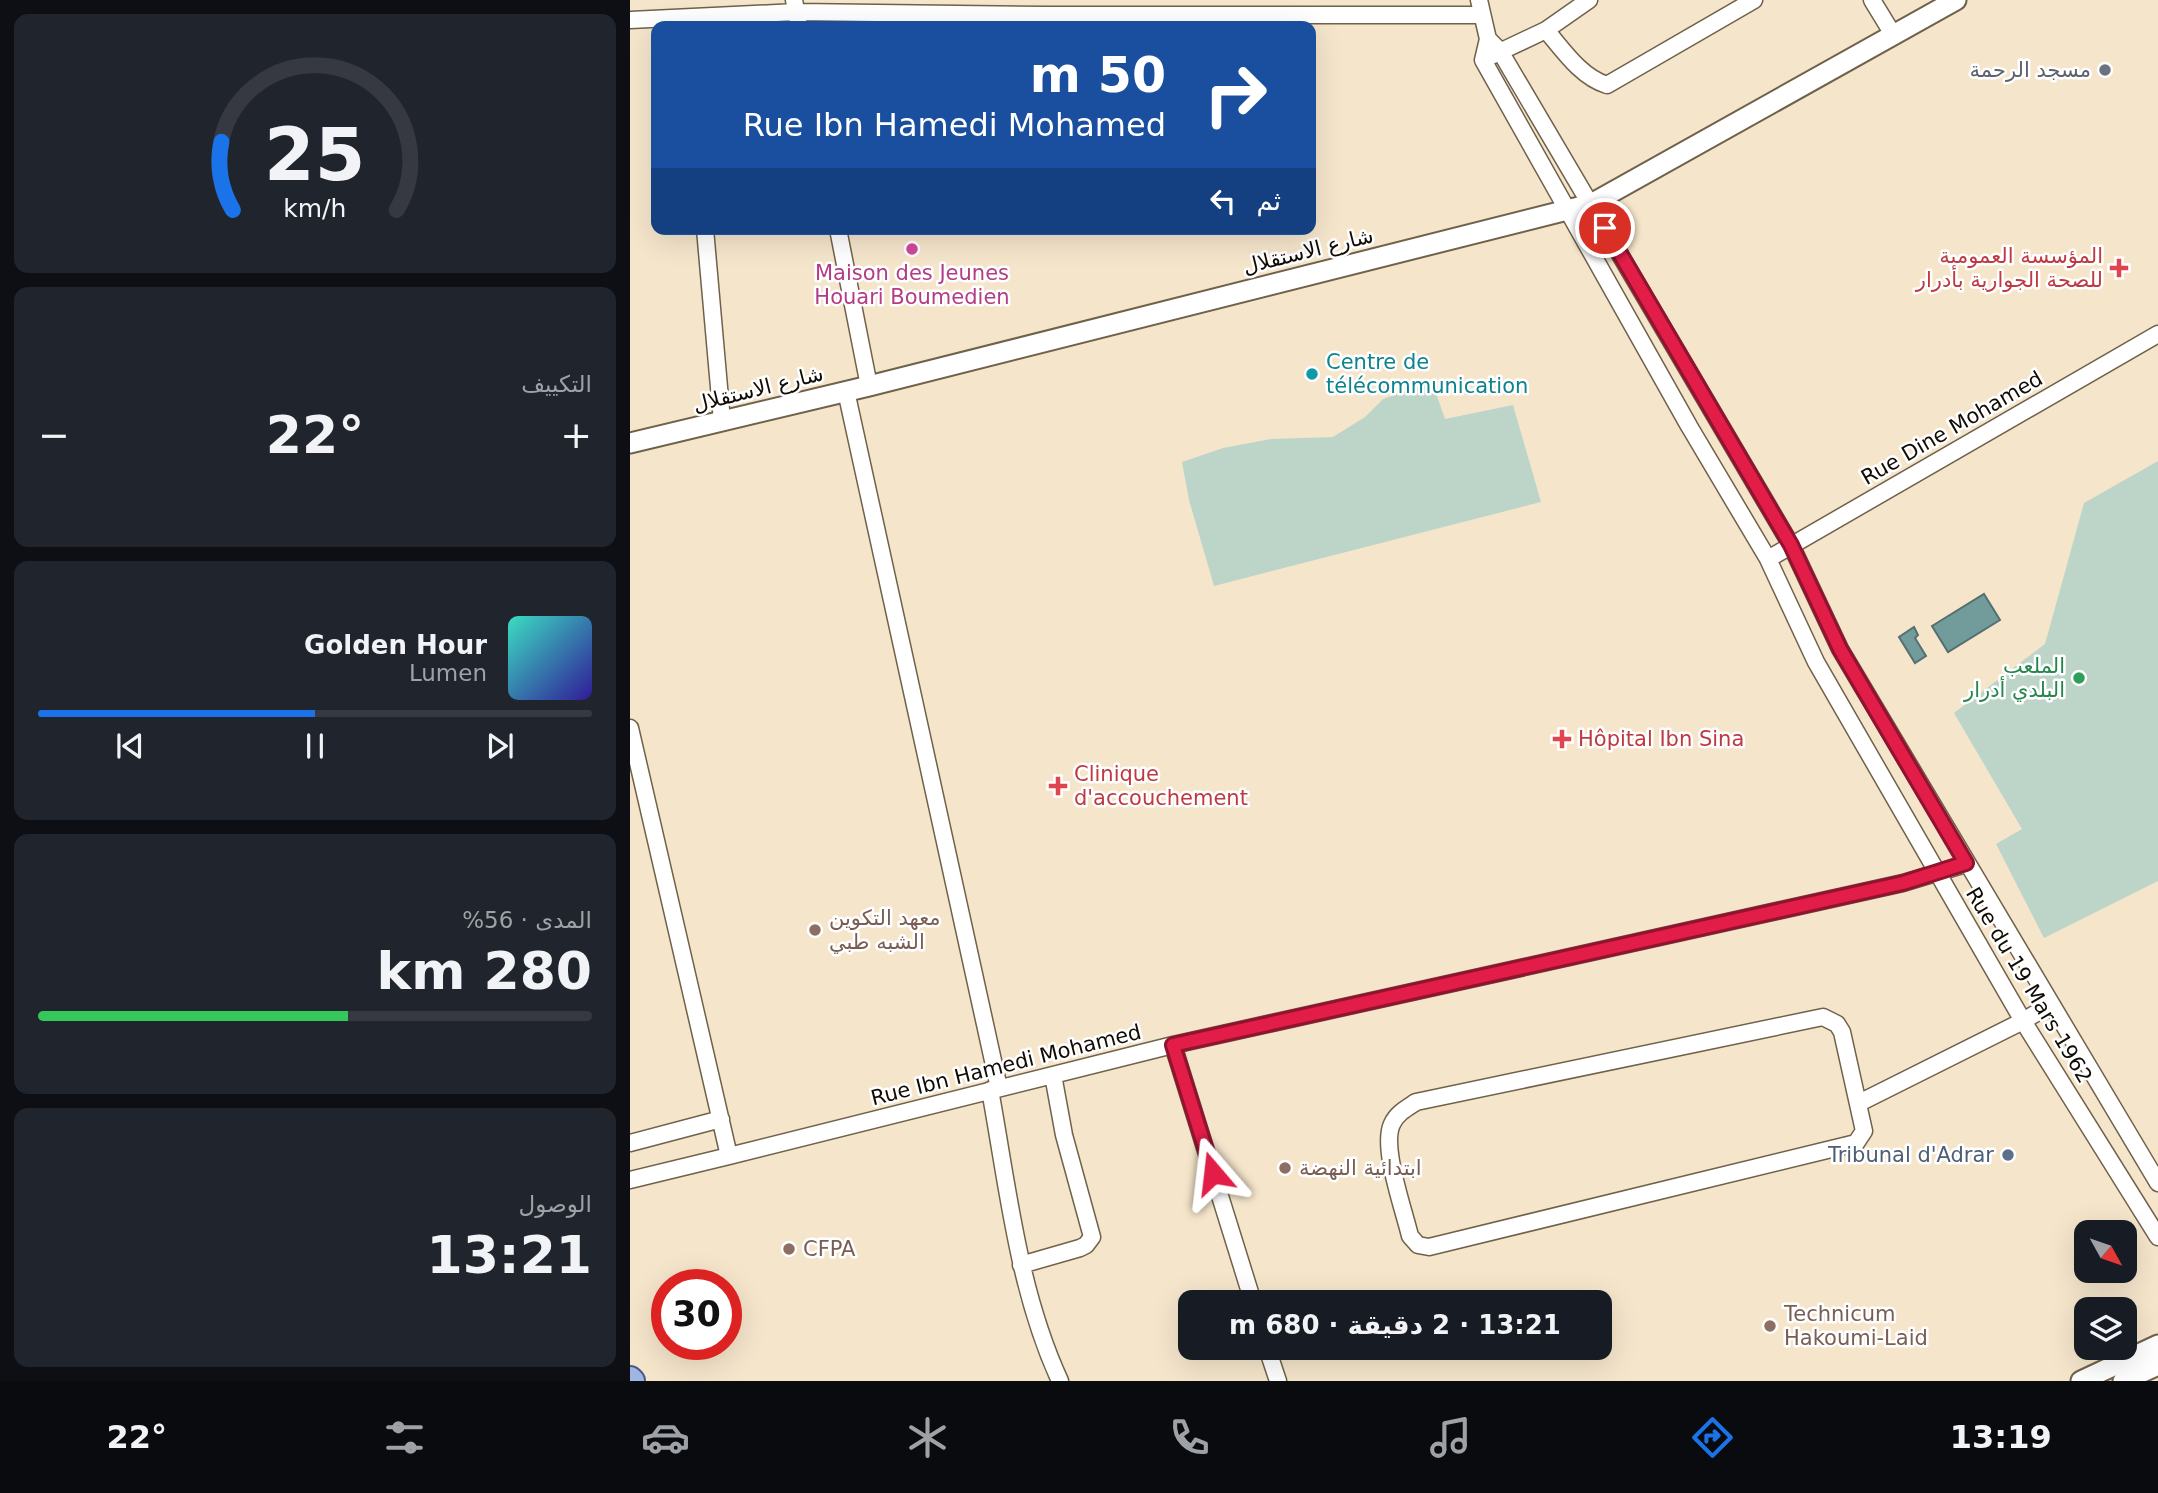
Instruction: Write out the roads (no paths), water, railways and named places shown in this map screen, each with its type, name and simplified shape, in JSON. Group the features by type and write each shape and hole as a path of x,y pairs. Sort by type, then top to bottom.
{"street":[{"path":"1483,60 1546,30 1589,0"},
{"path":"1546,30 1577,66 1606,85 1754,0"},
{"path":"1872,0 1894,36"},
{"name":"شارع الاستقلال","path":"630,443 869,386 1591,204 1956,0"},
{"path":"699,21 796,13 1070,8 1481,7 1488,38 1483,60"},
{"path":"630,20 658,21"},
{"name":"Rue du 19 Mars 1962","path":"1488,38 1500,51 1791,545 1840,649 2158,1183"},
{"name":"Rue du 19 Mars 1962","path":"1483,60 1689,426 1768,559 1816,662 2024,1021 2158,1237"},
{"path":"706,235 722,421"},
{"path":"839,235 869,386"},
{"name":"Rue Dine Mohamed","path":"1768,559 2158,334"},
{"path":"846,391 995,1089 1021,1265 1044,1346 1060,1381"},
{"path":"630,728 729,1156"},
{"name":"Rue Ibn Hamedi Mohamed","path":"630,1180 1173,1045 1890,886 1966,863"},
{"path":"1860,1103 2024,1021 2052,1004"},
{"path":"1823,1017 1837,1024 1842,1032 1860,1103 1864,1131 1859,1141 1852,1144 1429,1247 1418,1245 1410,1236 1389,1150 1392,1122 1398,1114 1416,1102 1823,1017"},
{"path":"1173,1045 1249,1290"},
{"path":"2057,1074 2084,1058"},
{"path":"1021,1265 1080,1248 1086,1245 1091,1237 1064,1135 1053,1075"},
{"path":"630,1143 721,1119"},
{"path":"2081,1381 2158,1345"},
{"path":"1271,1360 1278,1381"},
{"path":"2123,1381 2158,1365"}],"water":[{"path":"1984,594 2000,620 1948,652 1932,626"},
{"path":"1914,627 1918,635 1915,638 1926,656 1915,663 1899,637"}],"place":[{"name":"مسجد الرحمة","path":"2105,70"},
{"name":"Maison des Jeunes Houari Boumedien","path":"912,249"},
{"name":"المؤسسة العمومية للصحة الجوارية بأدرار","path":"2119,268"},
{"name":"Centre de télécommunication","path":"1312,374"},
{"name":"الملعب البلدي أدرار","path":"2079,678"},
{"name":"Hôpital Ibn Sina","path":"1562,739"},
{"name":"Clinique d'accouchement","path":"1058,786"},
{"name":"معهد التكوين الشبه طبي","path":"815,930"},
{"name":"Tribunal d'Adrar","path":"2008,1155"},
{"name":"ابتدائية النهضة","path":"1285,1168"},
{"name":"CFPA","path":"789,1249"},
{"name":"Technicum Hakoumi-Laid","path":"1770,1326"}]}
